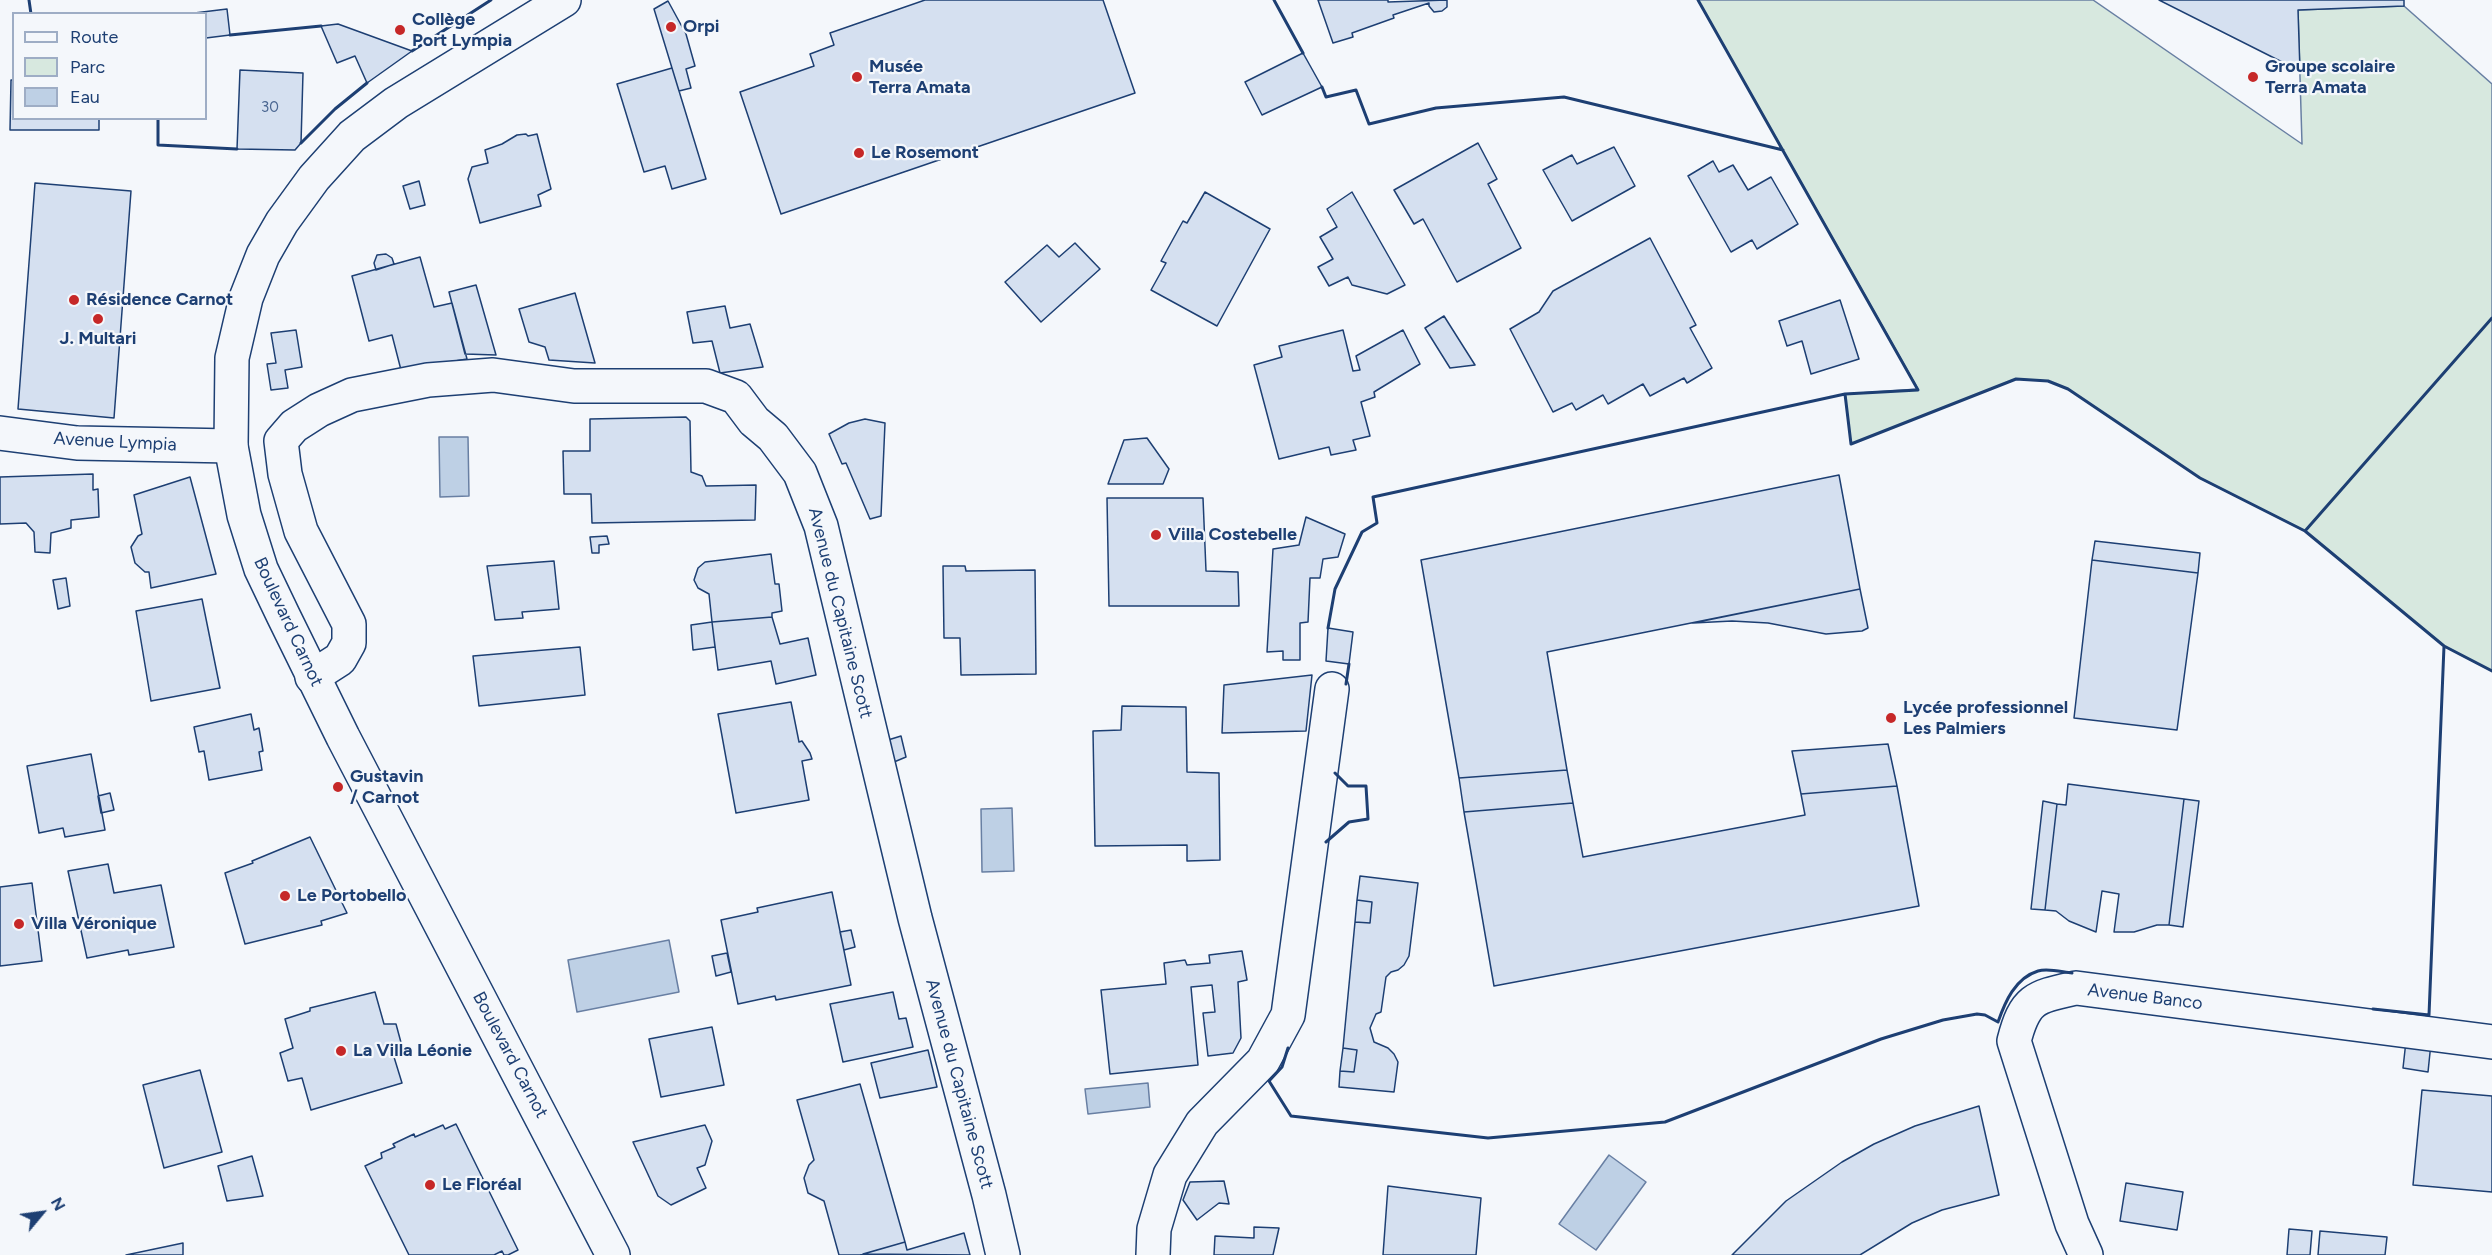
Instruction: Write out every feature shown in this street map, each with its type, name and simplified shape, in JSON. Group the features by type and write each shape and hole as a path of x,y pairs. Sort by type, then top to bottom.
{"street":[{"name":"Boulevard Carnot","path":"564,0 396,103 352,136 314,178 272,238 246,298 232,358 231,446 244,515 261,569 312,677 613,1255"},
{"name":"Avenue du Capitaine Scott","path":"312,677 340,659 349,643 349,624 301,531 285,474 281,441 294,426 310,415 352,395 428,380 493,375 574,386 706,386 736,397 800,473 821,526 915,918 1003,1255"},
{"name":"Avenue Lympia","path":"0,433 77,443 231,446"},
{"path":"1153,1255 1154,1229 1170,1175 1202,1123 1263,1061 1288,1015 1332,689"},
{"name":"Avenue Banco","path":"2086,1255 2072,1224 2014,1041 2020,1017 2039,996 2076,988 2492,1041"}],"green space":[{"path":"1698,0 2093,0 2302,144 2298,10 2404,6 2492,84 2492,671 2444,646 2305,531 2200,478 2068,389 2048,381 2016,379 1851,444 1845,394 1918,389"}],"water":[{"path":"439,437 468,437 469,496 440,497"},
{"path":"1012,808 1014,871 982,872 981,809"},
{"path":"669,940 679,992 577,1012 568,960"},
{"path":"1148,1083 1150,1107 1088,1114 1085,1089"},
{"path":"1609,1155 1646,1182 1596,1250 1559,1224"}],"building":[{"name":"Le Rosemont","path":"925,0 1103,0 1135,93 781,214 740,92 814,66 810,54 834,45 830,33"},
{"path":"1318,0 1388,0 1388,2 1447,0 1447,7 1442,11 1434,12 1429,3 1393,15 1394,18 1352,33 1353,37 1333,43"},
{"path":"2159,0 2404,0 2404,6 2298,10 2300,71"},
{"path":"668,1 686,34 695,66 686,69 691,88 679,91 654,9"},
{"path":"227,9 230,35 207,38 207,12 202,12"},
{"path":"338,24 412,51 367,83 355,56 337,63 321,26"},
{"path":"1303,53 1322,87 1262,115 1245,82"},
{"path":"672,68 706,179 672,189 665,166 644,172 617,84"},
{"path":"240,70 303,73 301,143 295,150 237,149"},
{"path":"11,80 12,120 99,120 99,130 10,130"},
{"path":"526,134 528,136 537,134 551,189 538,195 541,206 480,223 468,179 472,167 488,163 485,150 517,135"},
{"path":"1478,143 1497,179 1488,184 1521,248 1457,282 1423,219 1414,224 1394,190"},
{"path":"1614,147 1635,186 1572,221 1543,170 1572,155 1577,164"},
{"path":"1713,161 1719,172 1733,165 1748,190 1771,177 1798,224 1757,249 1752,240 1731,252 1688,176"},
{"path":"419,181 425,205 410,209 403,186"},
{"name":"Résidence Carnot","path":"35,183 131,191 114,418 18,409"},
{"path":"1205,192 1270,229 1217,326 1151,290 1166,263 1161,261 1183,221 1187,223"},
{"path":"1352,192 1405,285 1387,294 1352,285 1348,277 1329,286 1318,267 1333,259 1320,237 1337,227 1327,209"},
{"path":"1650,238 1696,325 1690,328 1712,368 1687,383 1684,378 1650,396 1643,384 1608,404 1603,395 1576,410 1572,403 1553,412 1510,329 1539,312 1553,291"},
{"path":"1075,243 1100,269 1041,322 1005,282 1047,245 1059,257"},
{"path":"386,254 392,258 394,264 376,270 374,263 377,255"},
{"path":"420,257 434,307 452,303 467,359 401,370 392,335 369,341 352,276"},
{"path":"476,285 496,355 465,354 449,292"},
{"path":"575,293 595,363 549,360 545,347 529,342 519,309"},
{"path":"1840,300 1859,359 1811,374 1802,341 1787,346 1779,321"},
{"path":"725,306 730,328 750,324 763,367 720,373 712,341 693,343 687,312"},
{"path":"1444,316 1475,365 1450,368 1425,328"},
{"path":"296,330 302,367 285,370 288,388 271,390 267,364 276,363 271,333"},
{"path":"1343,330 1353,371 1360,370 1356,356 1403,330 1420,364 1374,392 1375,397 1361,402 1370,436 1353,440 1356,450 1331,455 1329,447 1279,459 1254,365 1282,357 1279,346"},
{"path":"686,417 690,421 691,472 702,476 706,486 756,485 755,520 592,523 591,494 564,494 563,451 590,451 590,419"},
{"path":"865,419 885,423 881,516 870,519 846,463 842,464 829,434 849,423"},
{"path":"1147,438 1169,469 1163,484 1108,484 1124,440"},
{"path":"93,474 93,490 98,489 99,517 71,520 71,528 51,533 50,553 35,552 34,532 26,523 0,524 0,477"},
{"path":"1839,475 1860,589 1547,652 1567,770 1459,778 1421,560"},
{"path":"190,477 216,574 151,588 149,572 145,572 135,563 131,547 142,534 134,495"},
{"name":"Villa Costebelle","path":"1107,498 1203,498 1206,571 1238,572 1239,606 1109,606"},
{"path":"1306,517 1345,534 1338,557 1323,559 1320,578 1310,578 1308,622 1300,623 1300,660 1283,660 1283,651 1267,652 1273,549 1299,545"},
{"path":"607,536 609,544 599,545 599,553 592,553 590,537"},
{"path":"2095,541 2200,553 2198,573 2092,560"},
{"path":"771,554 775,584 779,584 782,611 772,613 772,617 712,622 709,594 698,588 694,580 698,568 705,562"},
{"path":"2092,560 2198,573 2177,730 2074,718"},
{"path":"554,561 559,609 522,612 523,618 495,620 487,566"},
{"path":"943,566 965,566 966,571 1035,570 1036,674 961,675 960,638 944,638"},
{"path":"66,578 70,606 58,609 53,580"},
{"path":"1860,589 1868,628 1862,631 1826,634 1768,623 1732,621 1693,623"},
{"path":"202,599 220,688 151,701 136,611"},
{"path":"772,617 780,644 808,638 816,675 776,684 771,661 718,670 712,622"},
{"path":"712,622 715,647 693,650 691,625"},
{"path":"1328,628 1353,632 1349,664 1326,661"},
{"path":"580,647 585,695 479,706 473,656"},
{"path":"1312,675 1306,731 1222,733 1224,685"},
{"path":"791,702 799,742 802,741 812,759 802,761 809,800 736,813 718,714"},
{"path":"1122,706 1186,707 1187,772 1219,773 1220,860 1187,861 1187,845 1095,846 1093,731 1121,730"},
{"path":"251,714 254,730 259,728 263,751 259,752 262,770 209,780 204,751 199,752 194,727"},
{"path":"901,736 906,757 894,762 888,740"},
{"path":"1888,744 1897,786 1801,794 1792,751"},
{"path":"91,754 105,830 65,837 63,828 39,833 27,766"},
{"path":"1567,770 1573,803 1464,812 1459,778"},
{"path":"2068,784 2184,799 2169,925 2157,925 2134,932 2114,932 2119,894 2102,891 2096,932 2069,921 2056,911 2045,910 2057,804 2066,805"},
{"path":"1897,786 1919,906 1494,986 1464,812 1573,803 1583,857 1805,815 1801,794"},
{"path":"110,793 114,810 101,813 98,796"},
{"path":"2184,799 2199,801 2183,927 2169,925"},
{"path":"2043,801 2057,804 2045,910 2031,909"},
{"name":"Le Portobello","path":"310,837 347,913 321,921 322,925 245,944 225,873"},
{"path":"108,864 114,893 161,885 174,947 129,955 128,950 87,958 68,871"},
{"path":"1360,876 1418,883 1409,956 1404,965 1386,977 1381,1012 1376,1014 1370,1028 1374,1042 1388,1048 1398,1062 1394,1092 1339,1087 1340,1071 1354,1072 1357,1050 1343,1048 1355,922 1370,923 1372,902 1357,900"},
{"name":"Villa Véronique","path":"32,883 42,961 0,966 0,887"},
{"path":"832,892 851,985 776,1000 775,996 738,1004 721,920 758,912 757,908"},
{"path":"1357,900 1372,902 1370,923 1355,922"},
{"path":"851,930 855,947 844,950 840,932"},
{"path":"1242,951 1247,980 1238,982 1241,1038 1233,1053 1208,1056 1203,1013 1215,1012 1212,985 1191,987 1198,1065 1110,1074 1101,990 1166,984 1164,963 1185,960 1187,965 1210,963 1209,955"},
{"path":"727,953 731,972 716,976 712,956"},
{"name":"La Villa Léonie","path":"375,992 384,1024 396,1024 403,1050 396,1053 397,1057 394,1057 402,1083 311,1110 302,1078 288,1081 280,1053 293,1048 285,1019 310,1011 310,1008"},
{"path":"893,992 899,1019 906,1018 913,1047 843,1062 830,1004"},
{"path":"712,1027 724,1085 661,1097 649,1039"},
{"path":"2406,1041 2431,1043 2428,1072 2403,1068"},
{"path":"1343,1048 1357,1050 1354,1072 1340,1071"},
{"path":"928,1050 937,1087 880,1098 871,1063"},
{"path":"200,1070 222,1152 164,1168 143,1085"},
{"path":"860,1084 905,1242 860,1255 839,1255 824,1201 808,1193 804,1178 809,1165 814,1160 797,1100"},
{"path":"2422,1090 2492,1096 2492,1192 2413,1185"},
{"path":"1979,1106 1999,1195 1942,1210 1912,1223 1860,1255 1732,1255 1786,1201 1842,1162 1874,1144 1915,1126"},
{"name":"Le Floréal","path":"456,1124 518,1250 508,1255 504,1255 502,1251 494,1255 409,1255 365,1166 382,1158 381,1153 395,1147 393,1144 414,1134 415,1137 443,1125 445,1129"},
{"path":"705,1125 712,1141 705,1165 697,1168 706,1188 671,1205 658,1196 633,1142"},
{"path":"252,1156 263,1196 227,1201 218,1166"},
{"path":"1224,1181 1229,1204 1219,1203 1197,1220 1183,1200 1190,1182"},
{"path":"2126,1183 2183,1192 2177,1230 2120,1221"},
{"path":"1388,1186 1481,1198 1476,1255 1383,1255"},
{"path":"1254,1227 1279,1228 1273,1255 1214,1255 1215,1236 1254,1238"},
{"path":"2289,1229 2312,1231 2310,1255 2287,1255"},
{"path":"2320,1231 2387,1237 2385,1255 2318,1255"},
{"path":"964,1233 970,1255 863,1254 905,1242 907,1250"},
{"path":"183,1243 183,1255 126,1255"}],"wall":[{"path":"29,0 31,12"},
{"path":"412,51 491,0"},
{"path":"1274,0 1303,53"},
{"path":"1328,628 1335,589 1362,532 1377,523 1373,497 1845,394 1918,390 1698,0"},
{"path":"230,35 321,26"},
{"path":"301,143 335,109 367,83"},
{"path":"1322,87 1326,97 1356,90 1369,124 1436,108 1564,97 1783,150"},
{"path":"158,120 158,145 237,149"},
{"path":"2444,646 2305,531 2492,318"},
{"path":"1845,394 1851,444 2016,379 2048,381 2068,389 2200,478 2305,531"},
{"path":"2373,1009 2429,1015 2444,646 2492,671"},
{"path":"1346,684 1349,664"},
{"path":"1326,842 1349,822 1368,819 1366,786 1348,786 1335,773"},
{"path":"1288,1048 1282,1067 1269,1081 1291,1116 1488,1138 1665,1122 1881,1039 1943,1020 1977,1014 1985,1015 1998,1022 2012,992 2030,974 2046,970 2072,973"}],"place":[{"name":"Orpi","path":"671,27"},
{"name":"Collège Port Lympia","path":"400,30"},
{"name":"Musée Terra Amata","path":"857,77"},
{"name":"Groupe scolaire Terra Amata","path":"2253,77"},
{"name":"Le Rosemont","path":"859,153"},
{"name":"Résidence Carnot","path":"74,300"},
{"name":"J. Multari","path":"98,319"},
{"name":"Villa Costebelle","path":"1156,535"},
{"name":"Lycée professionnel Les Palmiers","path":"1891,718"},
{"name":"Gustavin / Carnot","path":"338,787"},
{"name":"Le Portobello","path":"285,896"},
{"name":"Villa Véronique","path":"19,924"},
{"name":"La Villa Léonie","path":"341,1051"},
{"name":"Le Floréal","path":"430,1185"}]}
